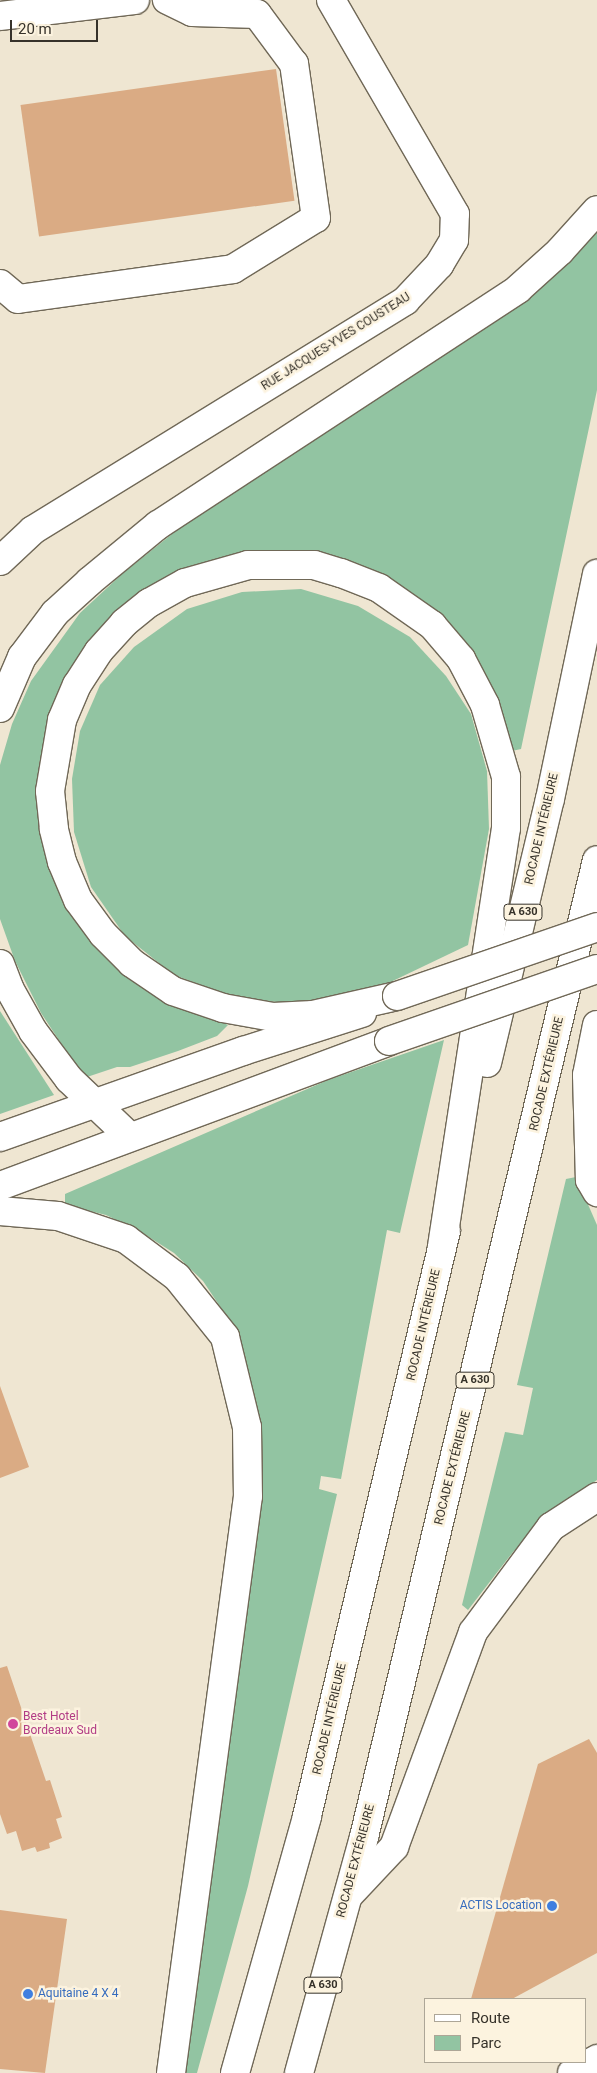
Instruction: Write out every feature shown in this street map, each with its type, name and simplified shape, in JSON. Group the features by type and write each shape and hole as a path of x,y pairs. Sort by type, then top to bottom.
{"main road":[{"path":"0,16 135,0"},
{"path":"0,284 18,299 234,269 316,218 294,64 257,14 192,12 167,0"},
{"name":"RUE JACQUES-YVES COUSTEAU","path":"2,554 34,530 405,301 440,265 454,240 455,214 331,0"},
{"path":"0,708 22,657 55,613 90,581 158,525 518,289 560,251 597,210"},
{"path":"442,1248 506,828 506,777 485,705 461,659 432,625 379,588 314,565 248,565 194,580 149,603 124,623 99,651 77,685 62,720 50,791 54,829 62,862 78,900 103,934 132,963 174,991 223,1008 273,1017 313,1015 397,996 597,928"},
{"name":"ROCADE INTÉRIEURE","path":"235,2073 307,1816 550,799 597,574"},
{"name":"ROCADE EXTÉRIEURE","path":"299,2073 347,1898 501,1272 597,860"},
{"path":"0,964 9,988 33,1031 68,1079 92,1104 130,1137"},
{"path":"0,1186 389,1041 597,969"},
{"path":"0,1137 243,1051 348,1020 397,996"},
{"path":"597,1025 587,1075 590,1180 597,1192"},
{"path":"0,1211 58,1216 126,1239 177,1277 225,1337 247,1427 248,1496 171,2073"},
{"path":"347,1898 394,1847 473,1632 551,1527 597,1497"},
{"path":"572,2073 597,2059"}],"green space":[{"path":"597,229 597,390 521,749 512,751 466,652 294,554 104,625 78,657 59,691 39,764 39,810 48,858 156,994 228,1025 217,1036 178,1051 130,1067 117,1067 84,1078 41,1013 15,961 0,919 0,765 12,724 31,681 80,613 122,574 177,530 509,307"},
{"path":"301,589 358,606 410,637 446,676 471,714 487,771 489,829 468,945 376,989 339,1001 284,1003 231,996 174,975 125,936 91,887 74,832 72,779 80,731 100,685 134,647 187,609 242,592"},
{"path":"0,1011 54,1095 0,1114"},
{"path":"444,1040 400,1233 387,1230 341,1479 321,1476 319,1489 337,1494 248,1886 197,2073 181,2073 259,1422 244,1354 225,1314 203,1281 174,1253 141,1232 106,1215 65,1205 65,1194 328,1080"},
{"path":"576,1177 597,1225 597,1480 558,1508 513,1552 468,1610 462,1605 505,1432 523,1435 533,1388 517,1385 566,1179"}],"building":[{"path":"276,69 295,201 39,237 21,105"},
{"path":"0,1386 29,1467 0,1478"},
{"name":"Best Hotel Bordeaux Sud","path":"7,1666 46,1781 50,1780 62,1817 56,1819 62,1838 49,1843 50,1848 37,1852 35,1847 22,1851 16,1831 7,1834 0,1814 0,1668"},
{"path":"589,1739 597,1753 597,1953 514,1998 471,1998 538,1764"},
{"name":"Aquitaine 4 X 4","path":"0,1910 67,1919 45,2073 0,2069"}],"place":[{"name":"Best Hotel Bordeaux Sud","path":"13,1724"},
{"name":"ACTIS Location","path":"552,1906"},
{"name":"Aquitaine 4 X 4","path":"28,1994"}]}
